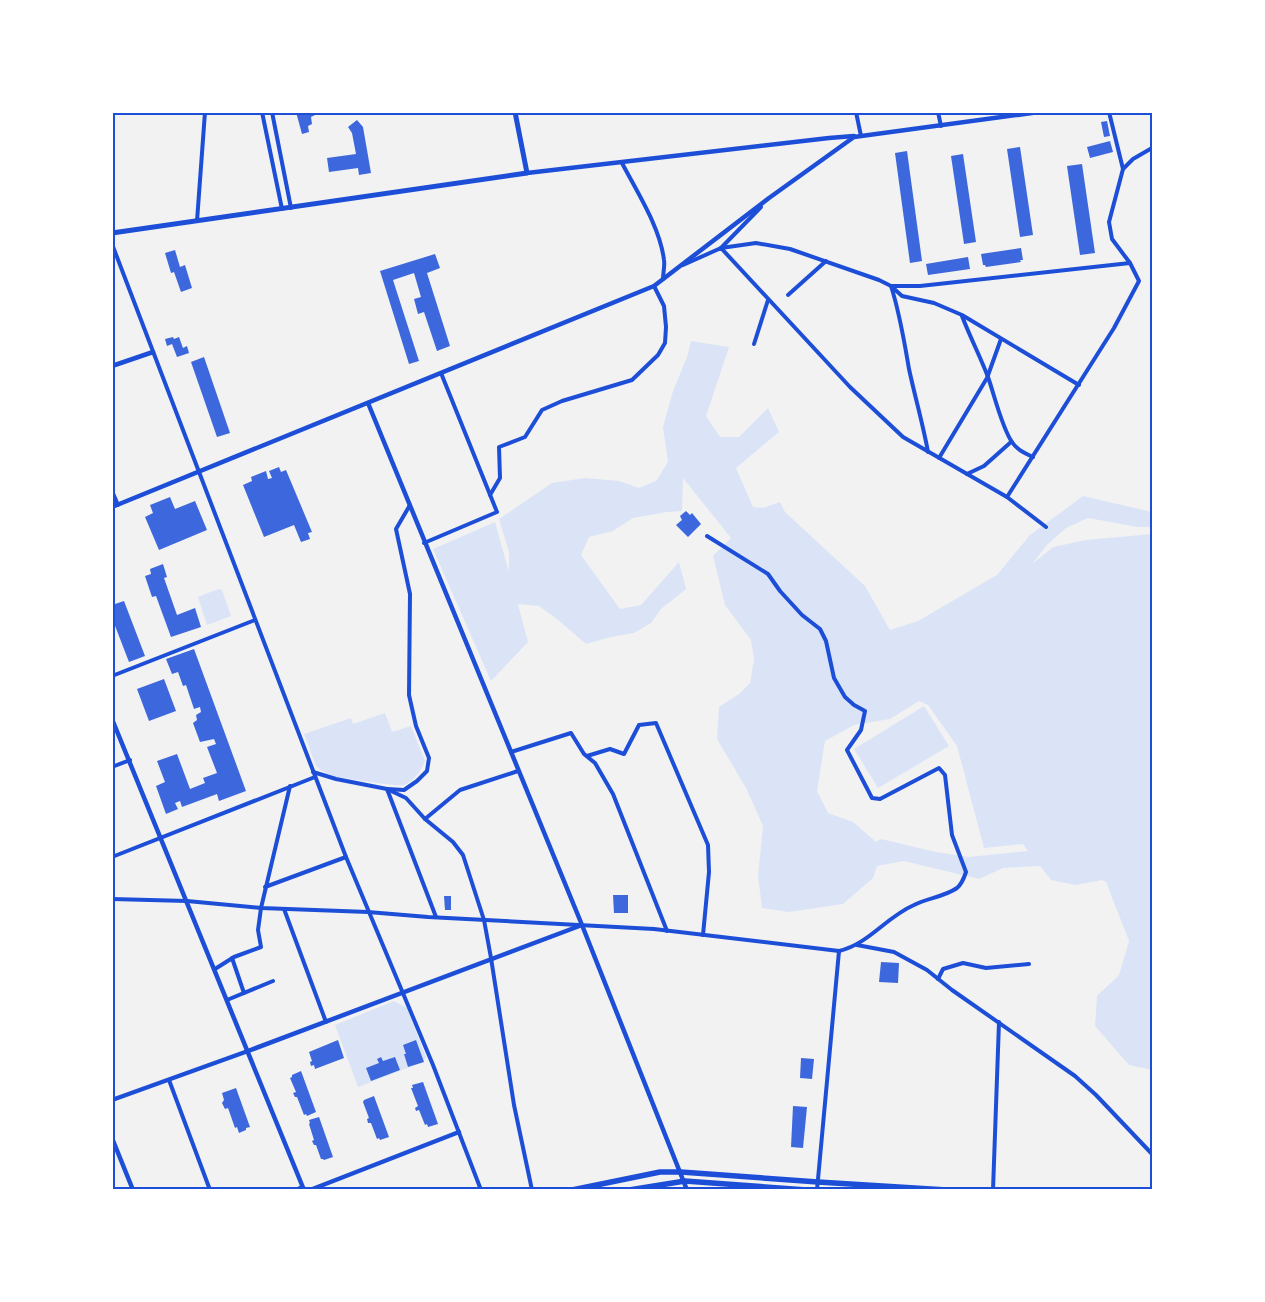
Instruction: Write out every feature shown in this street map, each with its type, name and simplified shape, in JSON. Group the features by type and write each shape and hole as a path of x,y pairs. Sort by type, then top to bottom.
{"main road":[{"path":"112,233 527,173 515,112"},
{"path":"572,1190 660,1172 947,1190"},
{"path":"629,1190 685,1181 807,1190"}],"street":[{"path":"197,221 205,112"},
{"path":"262,112 282,209"},
{"path":"272,112 291,208"},
{"path":"856,112 861,136"},
{"path":"938,112 941,126"},
{"path":"112,507 654,286 683,266 769,198 854,137 1039,112"},
{"path":"1109,112 1123,170"},
{"path":"527,173 861,136"},
{"path":"1007,497 1114,328 1139,281 1130,263 1112,239 1109,222 1123,170 1133,159 1152,148"},
{"path":"622,163 646,208 658,238 664,261 663,279"},
{"path":"720,248 769,198"},
{"path":"683,266 720,248 756,243 790,249 879,280 891,286 902,296 934,303 962,316 1079,385"},
{"path":"112,244 314,774 481,1190"},
{"path":"720,248 850,387 903,437 1007,497 1046,527"},
{"path":"788,295 826,260"},
{"path":"891,286 920,286 1130,263"},
{"path":"490,495 500,478 499,447 525,437 542,410 562,401 632,380 658,355 664,343 666,327 664,306 654,286"},
{"path":"891,286 900,312 909,368 924,427 928,452"},
{"path":"754,344 768,300"},
{"path":"962,316 988,376 1011,442 1020,451 1033,457"},
{"path":"939,458 988,376 1001,339"},
{"path":"112,366 153,352"},
{"path":"424,542 497,512 442,373"},
{"path":"368,403 582,925 688,1190"},
{"path":"967,474 984,466 1011,442"},
{"path":"112,491 118,505"},
{"path":"112,857 290,786 314,774 387,789 404,790 418,781 426,771 429,758 416,726 409,696 410,594 396,528 410,505"},
{"path":"112,899 368,912 667,931 839,952 857,945 899,913 915,904 957,888 962,883 966,872 952,835 945,775 939,768 880,799 872,798 847,750 861,730 864,711 845,697 834,678 826,642 820,629 802,615 780,591 768,574 707,536"},
{"path":"112,676 255,620"},
{"path":"112,719 303,1188 295,1190"},
{"path":"586,756 610,749 624,754 639,725 656,723 708,845 709,872 703,935"},
{"path":"510,752 571,733 584,754 595,763 613,794 667,931"},
{"path":"112,767 130,760"},
{"path":"425,819 460,790 518,771"},
{"path":"215,969 232,958 261,947 258,930 261,908 290,786"},
{"path":"387,789 406,798 425,819 453,842 463,855 484,920 514,1105 532,1190"},
{"path":"387,789 436,917"},
{"path":"266,887 346,856"},
{"path":"284,908 326,1022"},
{"path":"112,1100 248,1052 582,925"},
{"path":"857,945 894,952 920,966 1075,1076 1096,1095 1152,1154"},
{"path":"817,1190 839,952"},
{"path":"232,958 244,993"},
{"path":"938,979 943,969 963,963 986,968 1029,964"},
{"path":"227,1000 273,981"},
{"path":"993,1190 999,1022"},
{"path":"169,1080 210,1190"},
{"path":"310,1190 459,1132"},
{"path":"112,1138 133,1190"}],"shaded area":[{"path":"691,341 729,347 706,416 720,437 739,437 768,408 779,432 736,468 753,507 763,508 780,502 785,512 865,586 890,630 918,621 997,575 1030,535 1083,496 1152,512 1152,527 1138,527 1088,518 1066,528 1047,545 1032,564 1053,547 1086,540 1152,534 1152,1070 1129,1065 1095,1026 1097,996 1119,975 1129,941 1106,882 1102,880 1075,885 1051,880 1040,866 1003,868 979,879 904,861 877,866 873,878 843,904 789,912 762,908 758,876 763,826 746,788 717,739 719,707 739,694 750,683 754,659 751,640 725,605 713,556 731,538 683,478 682,511 633,518 613,531 589,537 581,555 620,609 641,605 679,562 686,589 661,609 651,623 634,633 586,644 539,606 518,604 528,642 491,681 433,549 495,522 509,572 509,552 499,519 552,483 585,478 619,481 639,488 656,481 668,462 663,427 673,391 687,357","holes":["919,701 928,705 957,746 984,848 1023,844 1028,851 969,857 936,852 881,839 876,842 853,822 828,813 817,791 825,741 854,725 890,719"]},
{"path":"218,589 222,590 231,616 207,625 198,597"},
{"path":"924,706 949,746 878,788 854,749"},
{"path":"385,713 392,732 411,726 425,761 411,781 404,785 381,784 333,776 316,766 304,734 351,718 353,724"},
{"path":"394,1001 407,1008 426,1057 423,1062 358,1087 335,1025"}],"building":[{"path":"296,112 314,112 315,115 311,117 312,124 308,126 309,132 302,134"},
{"path":"357,120 363,127 371,173 359,175 358,168 329,172 327,158 356,154 352,133 348,127"},
{"path":"1107,121 1110,136 1104,137 1101,122"},
{"path":"1110,141 1113,152 1090,158 1087,147"},
{"path":"1020,147 1033,235 1020,237 1007,149"},
{"path":"907,151 922,261 910,263 895,153"},
{"path":"963,154 976,242 964,244 951,156"},
{"path":"1082,164 1095,253 1080,255 1067,166"},
{"path":"1021,248 1023,260 1020,260 1021,262 986,267 983,265 981,254"},
{"path":"175,250 180,267 185,265 192,288 181,292 174,272 171,273 165,253"},
{"path":"435,254 440,268 427,273 450,346 437,351 424,312 418,314 414,299 421,297 414,273 393,280 419,361 409,364 380,271"},
{"path":"968,257 970,269 928,275 926,264"},
{"path":"173,337 174,339 179,337 183,348 187,346 189,353 177,357 172,344 167,346 165,339"},
{"path":"204,357 230,433 217,437 191,362"},
{"path":"279,467 281,472 286,470 312,532 308,533 310,539 301,542 294,525 264,537 243,485 252,481 251,477 266,471 268,479 272,478 269,471"},
{"path":"170,497 175,509 195,501 207,530 159,550 145,517 153,513 150,505"},
{"path":"686,511 690,515 692,513 701,524 688,537 676,525 682,520 680,516"},
{"path":"163,564 167,577 164,578 177,615 195,608 201,627 171,637 156,596 152,597 145,576 151,574 150,569"},
{"path":"124,601 145,656 129,662 112,618 112,605"},
{"path":"194,649 246,791 219,801 217,794 182,807 180,801 175,803 178,809 166,814 156,786 165,782 157,761 177,754 190,789 205,783 203,778 217,773 207,747 216,744 214,739 200,742 193,723 197,720 196,715 201,712 200,707 194,709 186,685 183,686 178,672 172,674 166,659"},
{"path":"164,679 176,711 149,721 137,689"},
{"path":"613,895 628,895 628,913 614,913"},
{"path":"444,896 451,896 451,910 445,910"},
{"path":"881,962 899,963 898,983 879,982"},
{"path":"338,1040 344,1058 315,1069 314,1065 311,1066 310,1062 312,1061 309,1052"},
{"path":"416,1040 424,1062 408,1067 403,1045"},
{"path":"381,1057 383,1061 395,1057 400,1070 371,1081 366,1068 379,1063 377,1059"},
{"path":"801,1058 814,1059 812,1079 800,1078"},
{"path":"301,1071 316,1112 307,1116 306,1114 304,1115 297,1097 293,1093 296,1092 290,1078"},
{"path":"423,1082 438,1124 428,1127 427,1124 425,1125 419,1110 416,1111 415,1108 418,1106 411,1088 413,1088 412,1085"},
{"path":"236,1088 250,1127 239,1133 237,1127 235,1128 228,1108 225,1109 222,1103 224,1100 222,1093"},
{"path":"374,1096 389,1137 380,1140 379,1138 377,1139 371,1123 368,1123 367,1119 369,1118 363,1102"},
{"path":"793,1106 807,1107 803,1148 791,1147"},
{"path":"319,1117 333,1157 324,1160 321,1159 316,1145 312,1141 314,1140 309,1124 309,1120"}]}
